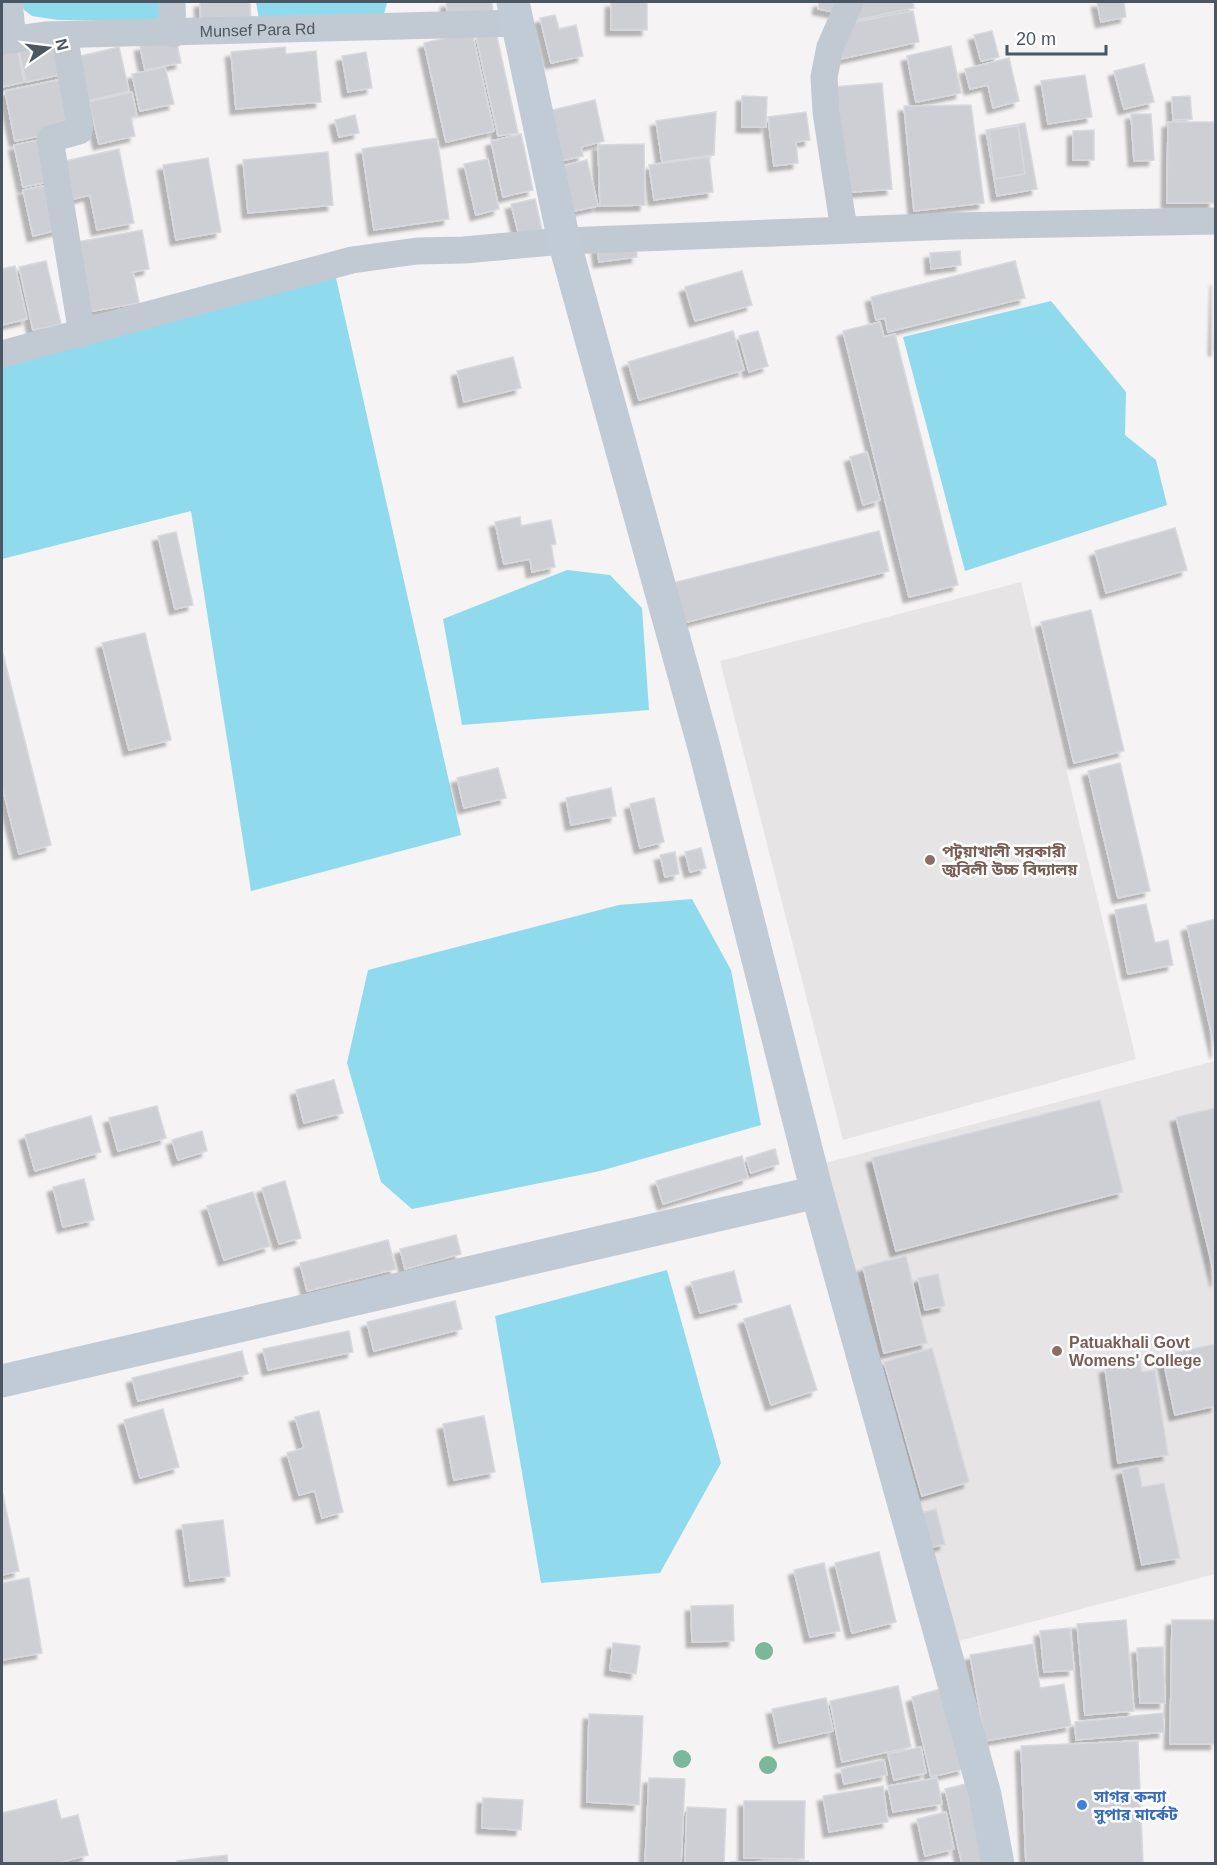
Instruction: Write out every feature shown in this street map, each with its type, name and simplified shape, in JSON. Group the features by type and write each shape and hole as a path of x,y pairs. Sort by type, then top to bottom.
{"street":[{"path":"7,40 9,2"},
{"path":"172,2 173,33"},
{"path":"844,231 826,112 824,77 830,47 850,2"},
{"path":"514,12 564,241 704,747 817,1192 985,1795 998,1863"},
{"name":"Munsef Para Rd","path":"7,40 64,35 173,33 514,12"},
{"path":"64,35 81,125 79,131 50,139 82,334"},
{"path":"2,354 352,260 417,251 464,250 564,241 1215,221"},
{"path":"2,1381 189,1340 817,1192"}],"shaded area":[{"name":"পটুয়াখালী সরকারী জুবিলী উচ্চ বিদ্যালয়","path":"1021,582 1136,1059 843,1140 720,661"},
{"name":"Patuakhali Govt Womens' College","path":"1215,1061 1215,1108 1176,1117 1215,1281 1215,1344 1163,1355 1175,1415 1215,1406 1215,1574 951,1643 825,1163","holes":["1100,1100 1123,1192 896,1250 873,1158","906,1256 927,1342 884,1353 863,1267","938,1274 945,1305 925,1310 918,1278","932,1349 969,1482 922,1495 884,1362","1139,1354 1142,1372 1155,1371 1168,1455 1118,1462 1105,1368 1115,1366 1114,1358","1138,1466 1142,1487 1164,1483 1179,1558 1142,1565 1122,1470","921,1513 945,1544 930,1548"]}],"water":[{"path":"20,2 164,2 163,17 152,21 58,20 32,16 24,10"},
{"path":"256,2 387,3 383,18 259,19"},
{"path":"334,269 461,835 251,891 191,511 2,559 2,355"},
{"path":"1051,301 1126,392 1125,435 1156,460 1167,505 965,571 903,337"},
{"path":"567,570 610,575 642,608 649,710 462,725 443,619"},
{"path":"692,899 731,970 761,1125 600,1171 412,1209 381,1182 347,1063 368,970 619,905"},
{"path":"667,1270 721,1463 660,1573 541,1583 495,1316"}],"building":[{"path":"200,2 250,2 251,27 201,28"},
{"path":"446,2 492,2 493,13 448,19"},
{"path":"611,2 647,2 647,30 611,30"},
{"path":"819,2 846,2 844,14 818,9"},
{"path":"855,2 913,2 914,8 850,21"},
{"path":"1097,2 1124,2 1126,17 1101,22"},
{"path":"913,11 919,42 832,61 845,24"},
{"path":"555,15 559,29 576,25 583,56 551,63 540,18"},
{"path":"992,31 999,57 981,61 974,35"},
{"path":"472,32 494,131 446,142 424,43"},
{"path":"496,32 518,133 498,136 476,36"},
{"path":"57,39 64,74 26,82 18,47"},
{"path":"176,39 181,63 145,70 140,46"},
{"path":"17,46 24,82 2,87 2,49"},
{"path":"951,46 961,93 916,102 907,56"},
{"path":"119,47 129,91 86,101 76,57"},
{"path":"285,47 286,54 316,51 321,102 236,109 231,52"},
{"path":"366,52 372,88 348,92 342,56"},
{"path":"1009,58 1019,101 993,108 988,85 970,89 965,69"},
{"path":"1144,64 1154,102 1124,109 1114,71"},
{"path":"165,67 174,104 140,111 132,74"},
{"path":"1085,75 1092,117 1048,124 1041,81"},
{"path":"68,78 78,128 15,141 5,91"},
{"path":"882,83 892,189 842,193 832,87"},
{"path":"132,92 137,116 131,118 135,136 99,144 89,102"},
{"path":"742,96 767,97 766,127 742,127"},
{"path":"1190,96 1192,119 1173,120 1172,97"},
{"path":"595,100 604,141 581,147 583,156 556,162 544,112"},
{"path":"971,105 984,203 914,211 904,106"},
{"path":"716,112 714,155 662,162 656,121"},
{"path":"806,112 810,140 796,142 798,163 774,166 768,117"},
{"path":"1131,114 1151,114 1154,160 1134,161"},
{"path":"355,115 359,133 339,137 335,120"},
{"path":"1168,122 1214,122 1214,203 1167,203"},
{"path":"1025,123 1037,189 997,196 986,130"},
{"path":"1018,126 1025,174 995,179 989,130"},
{"path":"1094,130 1094,160 1073,160 1073,131"},
{"path":"521,134 533,190 503,197 491,141"},
{"path":"437,138 449,219 374,230 362,149"},
{"path":"45,139 54,181 23,187 14,145"},
{"path":"644,144 645,205 600,206 598,145"},
{"path":"119,149 134,223 97,230 90,195 73,199 65,161"},
{"path":"328,152 333,205 248,213 243,160"},
{"path":"709,157 713,192 654,200 649,165"},
{"path":"208,158 221,232 176,240 163,165"},
{"path":"488,159 499,209 476,215 464,164"},
{"path":"587,160 598,206 569,212 559,167"},
{"path":"53,184 62,229 33,236 23,190"},
{"path":"535,199 543,234 520,239 511,204"},
{"path":"142,230 149,269 133,272 139,303 88,312 77,242"},
{"path":"636,243 637,257 599,262 597,247"},
{"path":"960,251 961,265 931,269 930,253"},
{"path":"46,261 61,324 33,330 19,267"},
{"path":"1015,261 1025,298 888,332 885,318 876,320 871,297"},
{"path":"15,266 27,319 2,325 2,269"},
{"path":"742,271 752,305 695,321 685,287"},
{"path":"1216,280 1216,350 1214,350"},
{"path":"880,322 884,337 895,334 958,585 909,597 843,331"},
{"path":"733,331 744,370 639,400 628,362"},
{"path":"758,331 768,366 749,372 739,336"},
{"path":"513,357 521,388 464,402 457,371"},
{"path":"867,452 880,500 863,505 850,457"},
{"path":"520,517 521,526 551,520 556,544 551,545 555,567 532,572 530,559 504,564 495,522"},
{"path":"1175,528 1187,570 1106,593 1095,551"},
{"path":"879,531 889,571 679,624 669,584"},
{"path":"176,532 193,605 175,609 158,536"},
{"path":"1091,610 1124,751 1074,763 1041,622"},
{"path":"145,633 171,740 129,750 102,643"},
{"path":"2,650 51,845 19,854 2,786"},
{"path":"1120,763 1150,891 1118,898 1088,771"},
{"path":"498,768 506,798 464,808 457,778"},
{"path":"611,788 616,816 571,825 566,798"},
{"path":"654,798 664,842 640,848 630,804"},
{"path":"701,848 706,868 690,872 685,852"},
{"path":"675,852 679,874 665,877 660,855"},
{"path":"1146,904 1155,943 1168,940 1173,965 1128,974 1115,910"},
{"path":"1216,919 1216,1053 1187,926"},
{"path":"334,1080 343,1113 304,1123 296,1090"},
{"path":"1100,1100 1123,1192 896,1251 872,1158"},
{"path":"157,1106 166,1138 118,1151 109,1118"},
{"path":"1216,1108 1216,1281 1176,1117"},
{"path":"91,1116 101,1152 35,1171 25,1135"},
{"path":"202,1131 207,1151 178,1160 172,1140"},
{"path":"775,1149 779,1164 751,1173 746,1158"},
{"path":"742,1156 748,1178 663,1204 656,1181"},
{"path":"84,1179 94,1220 63,1227 53,1187"},
{"path":"285,1181 301,1238 279,1244 262,1188"},
{"path":"253,1192 270,1246 224,1260 207,1206"},
{"path":"456,1235 461,1254 405,1269 400,1249"},
{"path":"388,1240 396,1269 307,1291 300,1263"},
{"path":"906,1256 927,1343 884,1353 863,1267"},
{"path":"734,1271 742,1302 700,1313 691,1282"},
{"path":"938,1274 945,1306 925,1310 918,1278"},
{"path":"455,1301 462,1329 374,1351 367,1322"},
{"path":"790,1305 817,1390 771,1405 744,1319"},
{"path":"349,1331 353,1352 268,1370 263,1349"},
{"path":"1216,1344 1216,1406 1175,1415 1162,1355"},
{"path":"932,1348 969,1482 922,1496 884,1362"},
{"path":"242,1351 248,1374 138,1401 132,1378"},
{"path":"1139,1354 1142,1372 1155,1370 1168,1455 1118,1463 1105,1368 1115,1366 1114,1358"},
{"path":"163,1409 179,1467 140,1478 124,1420"},
{"path":"319,1411 343,1512 322,1518 315,1491 299,1495 287,1453 304,1448 295,1417"},
{"path":"484,1416 495,1472 454,1480 443,1424"},
{"path":"1138,1466 1142,1487 1164,1483 1180,1558 1142,1565 1122,1470"},
{"path":"2,1490 19,1571 2,1575"},
{"path":"936,1509 945,1544 930,1548 921,1513"},
{"path":"223,1520 230,1576 190,1581 182,1525"},
{"path":"879,1552 896,1622 852,1633 835,1563"},
{"path":"824,1563 840,1631 810,1637 794,1570"},
{"path":"29,1578 42,1653 2,1660 2,1583"},
{"path":"733,1605 734,1641 692,1642 691,1606"},
{"path":"1126,1620 1134,1711 1085,1715 1077,1624"},
{"path":"1172,1620 1216,1620 1216,1744 1170,1744"},
{"path":"1070,1628 1074,1670 1044,1672 1040,1631"},
{"path":"613,1643 640,1646 636,1674 610,1670"},
{"path":"1033,1644 1040,1688 1064,1684 1071,1726 985,1741 970,1655"},
{"path":"1163,1647 1165,1703 1140,1703 1137,1648"},
{"path":"898,1686 911,1747 842,1762 830,1701"},
{"path":"944,1688 964,1769 931,1777 912,1697"},
{"path":"826,1698 833,1731 779,1743 772,1709"},
{"path":"1163,1713 1164,1732 1076,1740 1075,1722"},
{"path":"589,1714 643,1716 639,1805 587,1802"},
{"name":"সাগর কন্যা সুপার মার্কেট","path":"1138,1741 1143,1864 1026,1864 1021,1746"},
{"path":"921,1747 926,1773 894,1780 888,1754"},
{"path":"884,1760 887,1775 844,1784 841,1769"},
{"path":"649,1778 685,1779 681,1864 645,1864"},
{"path":"937,1778 942,1804 893,1812 888,1786"},
{"path":"966,1784 984,1862 976,1864 962,1864 945,1789"},
{"path":"883,1786 888,1822 829,1832 823,1796"},
{"path":"483,1798 523,1800 521,1830 482,1828"},
{"path":"56,1800 61,1819 78,1815 88,1855 55,1864 2,1864 2,1813"},
{"path":"744,1801 805,1801 804,1859 744,1858"},
{"path":"687,1807 726,1809 724,1864 685,1864"},
{"path":"946,1812 954,1849 925,1856 917,1819"},
{"path":"227,1855 228,1864 177,1864 177,1861"},
{"path":"808,1861 808,1864 731,1864 731,1862"}],"place":[{"name":"পটুয়াখালী সরকারী জুবিলী উচ্চ বিদ্যালয়","path":"930,860"},
{"name":"Patuakhali Govt Womens' College","path":"1057,1351"},
{"name":"সাগর কন্যা সুপার মার্কেট","path":"1082,1805"}]}
